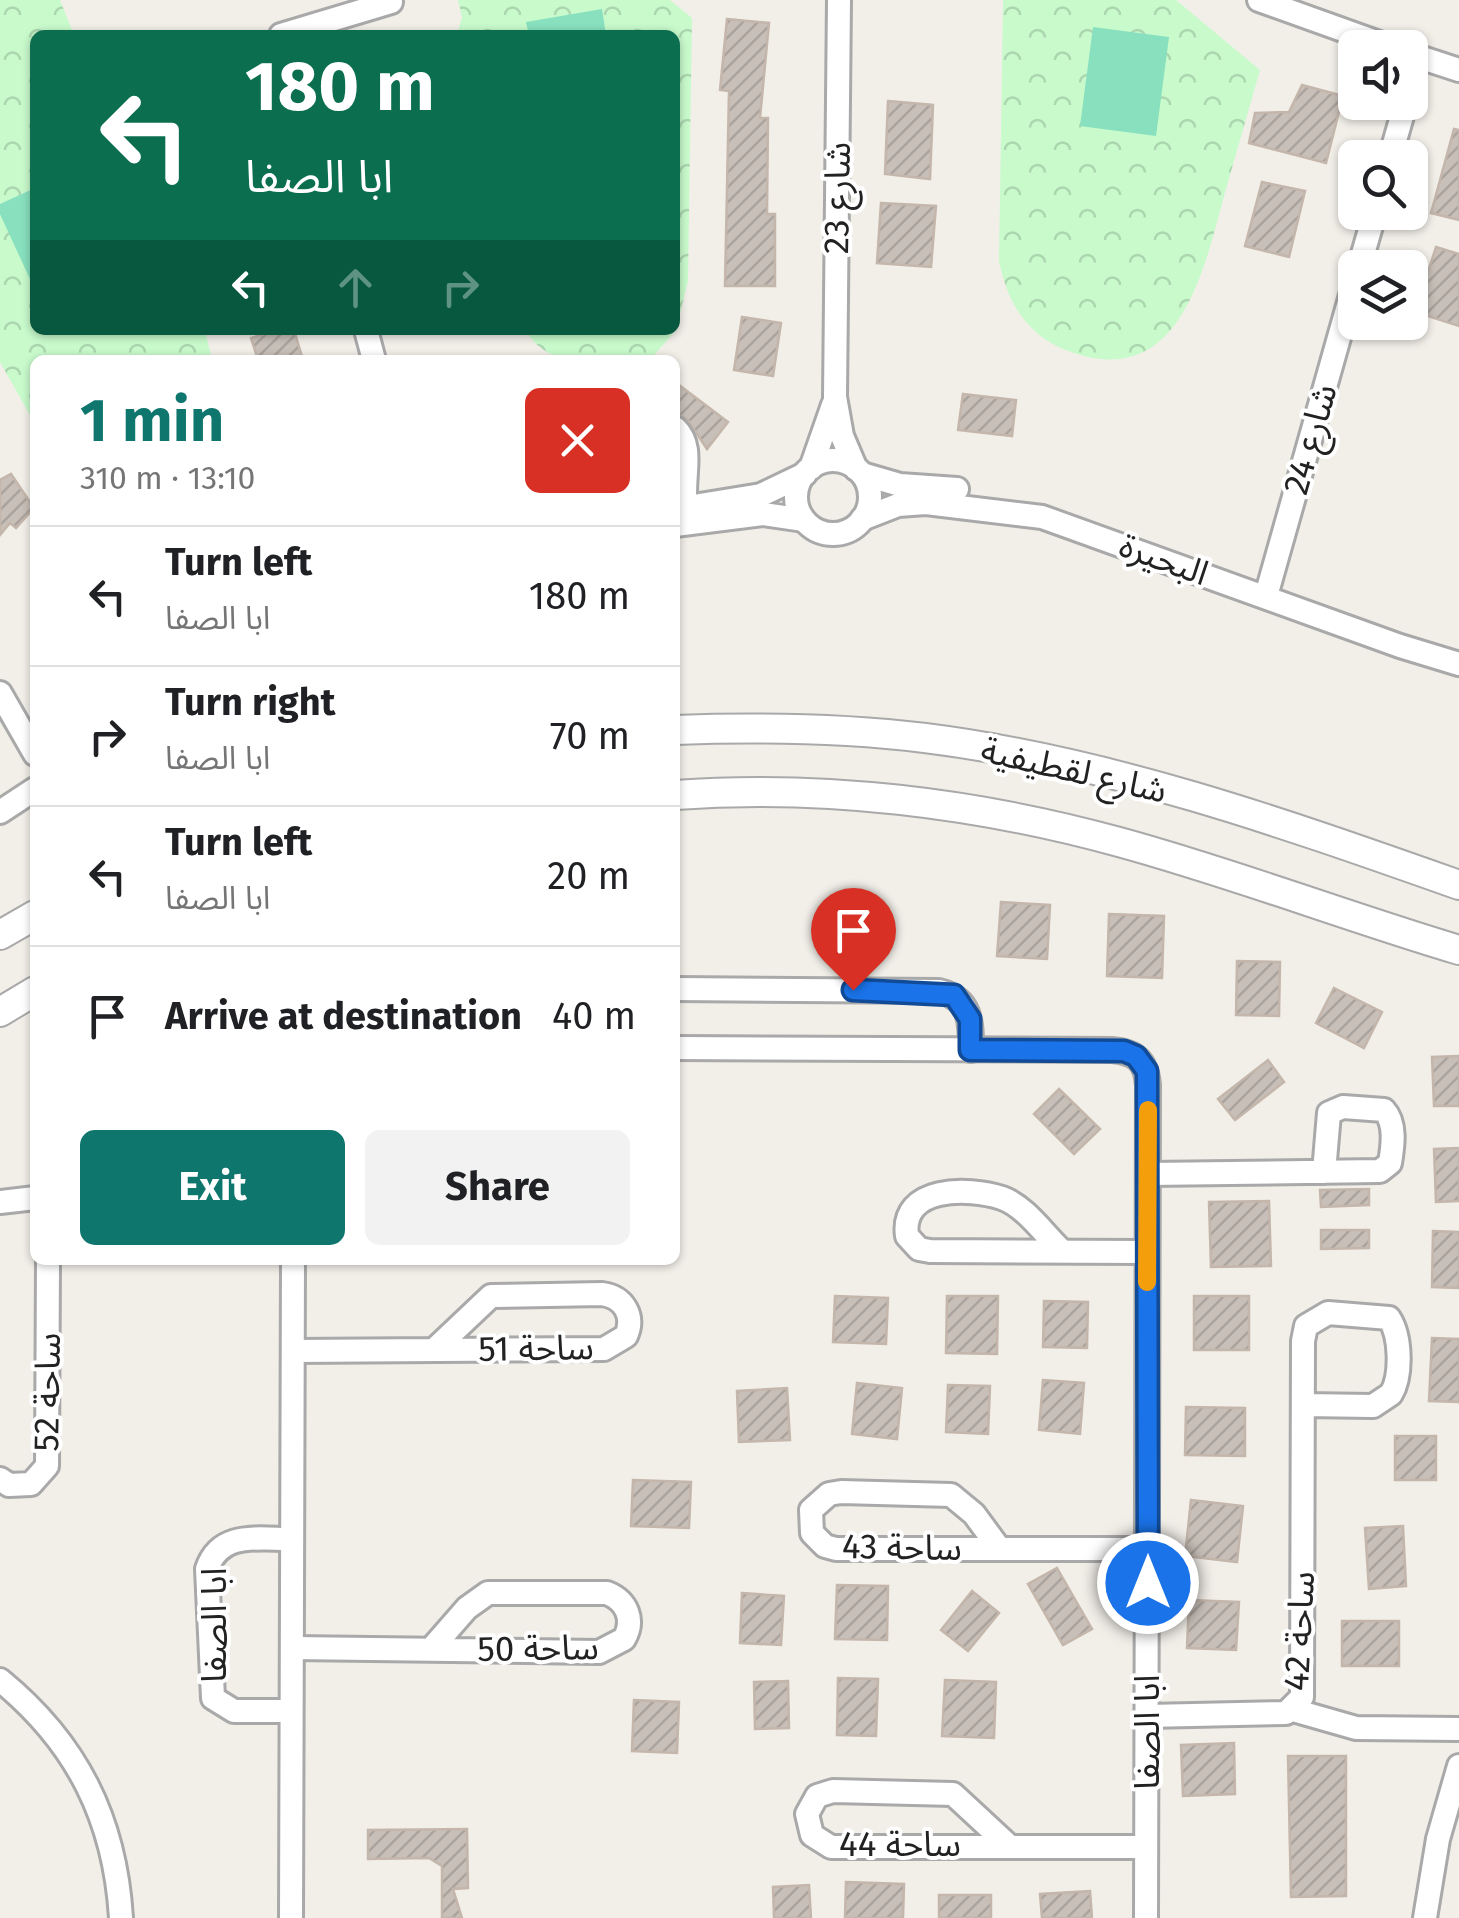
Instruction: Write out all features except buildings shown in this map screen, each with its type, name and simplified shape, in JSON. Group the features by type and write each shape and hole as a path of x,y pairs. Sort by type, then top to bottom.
{"street":[{"name":"شارع 23","path":"839,0 835,397 842,436 859,471"},
{"path":"1259,0 1343,30"},
{"path":"299,30 391,2"},
{"path":"1428,60 1459,70"},
{"name":"شارع 24","path":"1268,589 1338,340"},
{"name":"شارع 23","path":"808,470 835,397"},
{"path":"680,433 686,440 688,461 680,502"},
{"path":"680,514 762,495 834,460 859,471 870,496 862,519 850,530 833,534 817,530 804,520 763,514 680,514"},
{"path":"804,520 796,496 808,470"},
{"name":"البحيرة","path":"859,471 900,486 1034,507 1268,589 1459,664"},
{"name":"البحيرة","path":"862,519 906,503 1034,507"},
{"name":"البحيرة","path":"1268,589 1459,647"},
{"path":"0,692 30,745"},
{"name":"شارع لقطيفية","path":"680,730 861,732 1025,755 1116,776 1310,832 1459,885"},
{"path":"0,793 30,773"},
{"path":"0,812 30,791"},
{"name":"شارع لقطيفية","path":"680,795 801,794 968,808 1122,843 1459,950"},
{"path":"0,935 30,919"},
{"path":"1359,920 1459,964"},
{"path":"680,990 939,991 954,995 968,1011 970,1050"},
{"path":"0,1012 30,994"},
{"name":"ابا الصفا","path":"680,1048 1112,1050 1136,1056 1147,1071 1146,1918"},
{"path":"1148,1174 1324,1172"},
{"path":"1061,1250 1003,1198 929,1196 912,1205 906,1215 907,1236 918,1249 1147,1252"},
{"path":"0,1202 30,1199"},
{"name":"ساحة 52","path":"0,1479 9,1485 31,1484 46,1466 48,1265"},
{"path":"291,1918 293,1265"},
{"name":"ساحة 51","path":"293,1351 604,1349 626,1336 628,1314 617,1298 602,1294 491,1296 435,1349"},
{"name":"ساحة 42","path":"1147,1716 1293,1710 1304,1689 1303,1341 1311,1320 1328,1313 1388,1318 1396,1333 1396,1386 1390,1394 1373,1406 1304,1406"},
{"name":"ساحة 43","path":"999,1548 960,1501 936,1492 841,1492 818,1501 812,1510 812,1534 825,1546 836,1549 1148,1550"},
{"name":"ابا الصفا","path":"291,1711 234,1711 214,1698 207,1569 212,1553 224,1543 292,1540"},
{"name":"ساحة 50","path":"292,1648 599,1652 624,1639 630,1622 622,1602 607,1593 488,1594 467,1608 432,1648"},
{"path":"0,1680 63,1741 96,1796 116,1862 121,1918"},
{"path":"1293,1710 1356,1728 1459,1729"},
{"path":"1425,1918 1438,1839 1459,1766"},
{"name":"ساحة 44","path":"1007,1844 970,1806 945,1792 833,1791 817,1796 807,1814 812,1835 831,1847 1007,1844 1146,1847"}],"green space":[{"path":"0,0 60,0 72,30 30,30 30,335 206,335 211,355 30,355 30,415 0,362"},
{"path":"458,0 670,0 692,18 688,281 680,314 680,30 458,30 462,17"},
{"path":"1003,0 1176,0 1260,70 1196,288 1181,316 1162,339 1138,354 1108,359 1056,346 1022,317 1008,292 999,261"},
{"path":"602,9 605,30 528,30 526,22"},
{"path":"1093,27 1169,37 1156,136 1080,126"},
{"path":"30,190 30,279 0,214 0,204"},
{"path":"530,335 672,335 654,355 554,355"}],"slow traffic":[{"path":"1147,1282 1148,1110"}],"route":[{"path":"853,990 939,991 954,995 968,1011 970,1050 1124,1051 1136,1056 1147,1071 1148,1583"}]}
